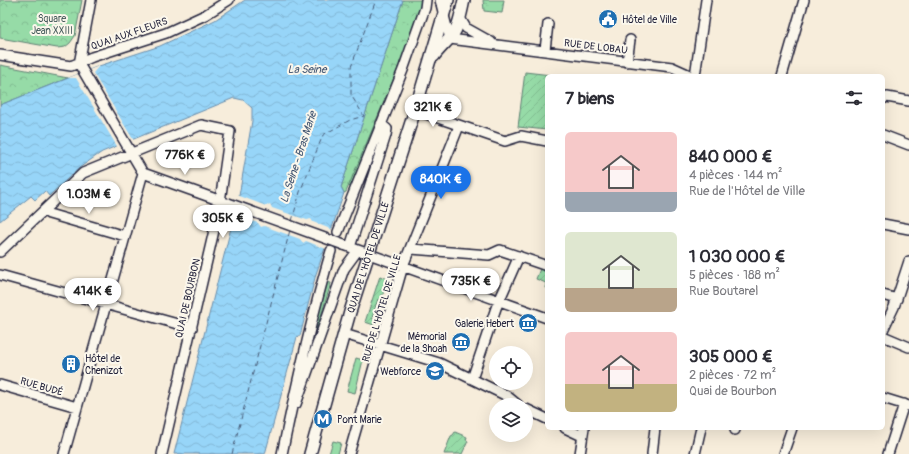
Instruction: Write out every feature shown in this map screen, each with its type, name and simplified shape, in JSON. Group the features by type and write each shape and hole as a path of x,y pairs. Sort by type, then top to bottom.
{"main road":[{"name":"QUAI DE L'HÔTEL DE VILLE","path":"310,454 344,334 355,249 415,110 448,0"},
{"name":"QUAI DE L'HÔTEL DE VILLE","path":"430,61 441,46 450,39 460,18 464,0"}],"street":[{"path":"91,0 78,64 143,173 545,317"},
{"name":"QUAI AUX FLEURS","path":"78,64 92,57 163,34 205,15 229,0"},
{"path":"338,232 403,70 425,8 426,0"},
{"path":"440,0 450,39"},
{"path":"695,74 695,47 700,0"},
{"path":"695,74 706,0"},
{"path":"783,74 804,0"},
{"name":"RUE DE LOBAU","path":"460,18 466,28 496,45"},
{"path":"545,50 548,24"},
{"name":"RUE DE LOBAU","path":"450,39 672,67 688,74"},
{"path":"627,62 630,40"},
{"path":"0,54 67,66 78,64"},
{"path":"885,98 887,97 909,101"},
{"path":"415,110 459,126 505,140 521,136 545,141"},
{"path":"289,420 301,393 344,269 355,249 386,135 387,129 381,124"},
{"name":"QUAI DE BOURBON","path":"131,151 201,125 229,131 231,134 224,202 162,454"},
{"name":"RUE DE L'HÔTEL DE VILLE","path":"349,454 404,266 459,126"},
{"path":"885,136 909,145"},
{"path":"0,252 83,173 119,159 131,151"},
{"path":"64,454 143,173"},
{"path":"44,210 49,214 125,236"},
{"path":"885,224 909,229"},
{"path":"411,249 489,255 500,250 545,265"},
{"path":"282,454 315,305 331,251"},
{"path":"472,379 499,301 519,256"},
{"path":"885,326 897,299 905,287 909,261"},
{"path":"0,275 192,328"},
{"path":"885,296 897,299"},
{"path":"344,334 439,363 509,398"},
{"path":"885,337 909,347"},
{"name":"RUE BUDÉ","path":"0,385 78,407"},
{"path":"885,399 907,405 888,454"},
{"path":"533,412 545,418"},
{"path":"652,454 655,430"},
{"path":"695,454 701,430"},
{"path":"783,454 791,430"},
{"path":"580,454 583,432"}],"green space":[{"name":"Square Jean XXIII","path":"0,0 82,0 75,36 65,47 57,48 0,38"},
{"path":"403,0 422,0 407,47 346,192 344,193 341,187"},
{"path":"483,0 504,0 502,13 484,11"},
{"path":"0,65 68,78 0,105"},
{"path":"525,72 545,74 545,130 518,127"},
{"path":"368,121 376,123 351,187 346,185"},
{"path":"540,269 545,270 545,283 536,279"},
{"path":"380,276 388,279 381,300 378,299 372,318 375,320 374,325 365,322"},
{"path":"327,282 331,283 314,339 311,338"},
{"path":"356,358 363,360 355,393 347,391"},
{"path":"455,432 467,437 466,440 468,441 462,454 444,454 451,436"},
{"path":"333,441 341,443 338,454 329,454"}],"water":[{"name":"La Seine","path":"245,0 403,0 341,187 344,193 316,274 300,336 297,337 265,454 174,454 239,196 252,121 252,108 243,100 234,98 102,152 79,168 49,196 45,191 35,200 31,196 0,221 0,105 99,66 160,46 215,20"}],"pier":[{"path":"99,66 93,73 134,141 118,148 76,78 68,78"},
{"path":"237,195 266,206 270,204 272,208 307,220 311,219 313,222 333,230 326,249 306,241 303,243 300,239 264,226 261,227 258,223 232,215"}],"ferry route":[{"path":"292,221 300,192 323,135 350,120 364,116 351,95 351,67 376,0"},
{"path":"232,454 290,230"}],"place":[{"name":"Hôtel de Ville","path":"608,19"},
{"name":"Galerie Hebert","path":"528,323"},
{"name":"Mémorial de la Shoah","path":"461,342"},
{"name":"Hôtel de Chenizot","path":"71,364"},
{"name":"Webforce","path":"435,371"},
{"name":"Pont Marie","path":"323,419"}],"water label":[{"name":"La Seine - Bras Marie","path":"298,157"}]}
